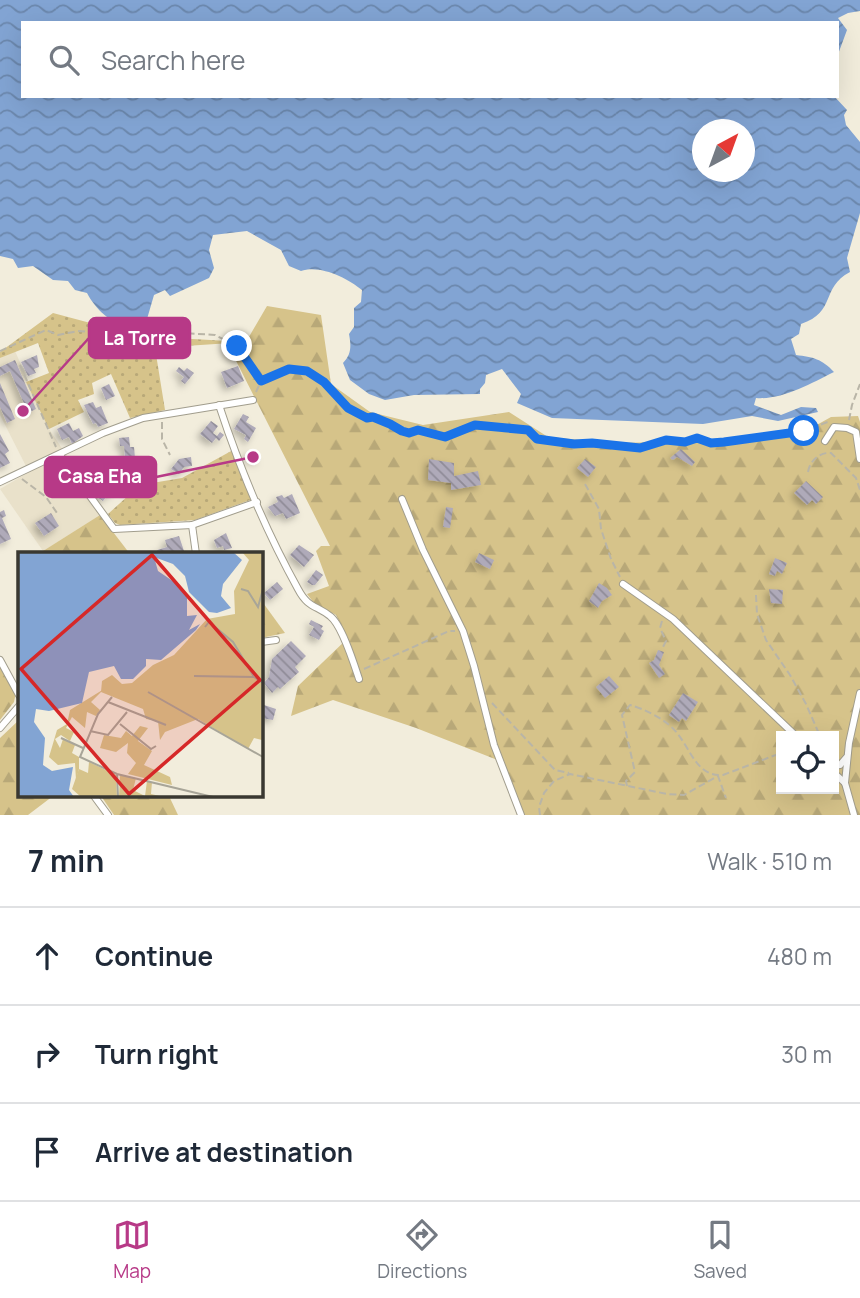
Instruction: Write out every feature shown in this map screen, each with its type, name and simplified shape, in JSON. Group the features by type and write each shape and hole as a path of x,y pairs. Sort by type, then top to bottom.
{"street":[{"path":"0,482 103,433 144,418 253,400"},
{"path":"219,405 257,502 299,592 311,606 332,616 349,649 359,679"},
{"path":"825,441 834,427 856,432 860,459"},
{"path":"60,455 114,529 192,525 257,502"},
{"path":"402,499 423,550 463,631 495,745 521,815"},
{"path":"192,525 196,552"},
{"path":"624,584 665,613 791,731"},
{"path":"262,642 276,640"},
{"path":"0,660 18,693"},
{"path":"854,815 845,783 847,757 860,694"},
{"path":"0,728 18,707"},
{"path":"839,765 847,757"},
{"path":"839,778 845,783"},
{"path":"95,797 108,815"}],"path":[{"path":"0,351 46,330 58,335 86,331 135,349 156,345 180,334 219,336 234,343 261,381"},
{"path":"20,365 60,455"},
{"path":"253,400 261,381 289,369 307,371 324,382 348,408 409,433 418,430 445,437 475,425 528,430 537,439 640,448 666,440 685,442 697,438 711,443 804,431"},
{"path":"847,428 860,384"},
{"path":"164,415 160,425 161,432 170,455"},
{"path":"808,471 815,458 831,453 856,478 860,490"},
{"path":"17,474 47,497 57,513"},
{"path":"585,484 599,509 604,539 624,584"},
{"path":"756,595 757,614 766,640 790,675 818,731"},
{"path":"663,647 666,640 660,628 665,613"},
{"path":"359,679 364,668 449,631 463,631"},
{"path":"481,693 555,770 627,786 684,796 718,776 776,755"},
{"path":"627,786 626,781 635,772 622,715 630,705 659,718 677,731 701,769 718,776"},
{"path":"540,815 539,807 544,793 554,781 570,774"},
{"path":"718,776 726,798"}],"shaded area":[{"path":"15,351 49,429 67,456 59,460 100,515 43,551 0,489 29,472 0,415 0,358"}],"green space":[{"path":"267,306 321,315 331,384 370,412 423,425 509,412 548,437 615,443 757,440 804,432 831,417 858,416 860,815 519,815 500,761 416,728 333,700 291,716 298,686 348,638 336,615 314,603 307,594 329,586 316,551 321,546 330,546 226,341 246,342"},
{"path":"53,313 139,336 246,342 155,348 165,410 130,418 111,374 92,383 94,394 78,400 84,412 49,429 26,382 49,373 38,343 0,358 0,352"},
{"path":"233,450 253,499 195,520 120,525 108,514 140,485 182,478"},
{"path":"100,515 128,552 44,552"},
{"path":"262,601 285,633 262,638"},
{"path":"0,666 16,692 14,702 0,720"},
{"path":"18,721 18,797 52,797 28,815 0,815 0,738"},
{"path":"102,797 169,797 178,815 114,815"}],"water":[{"path":"0,0 860,0 860,11 838,18 847,30 839,52 839,21 21,21 21,98 836,98 847,110 844,115 846,125 860,142 860,213 847,258 850,272 835,285 820,313 801,324 799,334 791,339 796,355 817,359 834,372 786,394 756,398 754,405 781,415 801,407 816,408 818,412 778,421 752,416 703,424 552,418 517,403 521,394 502,369 486,375 480,394 414,395 385,400 369,394 350,380 343,363 349,353 354,308 361,302 362,290 333,273 316,269 301,271 289,266 281,250 247,231 213,235 209,250 214,268 209,278 170,296 165,290 154,295 147,319 129,325 104,315 87,293 75,290 68,281 53,280 33,266 18,268 13,259 0,256"}],"building":[{"path":"37,355 39,367 34,369 36,373 28,376 21,362"},
{"path":"15,360 36,409 28,413 10,371 0,376 0,367"},
{"path":"238,366 244,381 227,388 221,372"},
{"path":"179,367 194,373 185,384 181,381 184,377 176,371"},
{"path":"0,383 15,419 7,423 0,407"},
{"path":"109,384 115,396 106,400 101,388"},
{"path":"93,402 96,408 101,406 108,423 98,427 96,423 93,424 84,405"},
{"path":"243,414 249,417 246,422 256,428 248,442 244,439 246,435 234,429"},
{"path":"211,421 218,426 213,433 217,436 220,432 224,435 219,441 216,438 212,443 200,434"},
{"path":"69,423 73,431 79,428 83,436 72,444 69,437 62,440 57,429"},
{"path":"0,434 9,451 5,454 10,463 0,468"},
{"path":"129,437 130,447 134,447 135,458 140,457 141,466 126,467 124,446 120,446 119,438"},
{"path":"681,449 695,462 692,466 677,457 673,460 670,458"},
{"path":"249,450 261,459 258,462 245,456"},
{"path":"191,457 192,466 184,467 179,474 171,469 179,459"},
{"path":"429,459 454,463 454,476 478,471 481,485 451,490 451,483 428,480"},
{"path":"585,459 596,467 588,477 577,468"},
{"path":"117,474 133,485 128,492 118,485 112,495 109,493 103,501 93,494 99,485 104,488 108,480 112,483"},
{"path":"806,481 823,497 816,504 812,500 807,505 794,493"},
{"path":"292,494 300,513 286,519 283,513 275,516 268,507 278,502 276,497 282,495 284,498"},
{"path":"446,507 453,508 450,528 443,527"},
{"path":"4,510 6,516 2,518 11,539 0,544 0,512"},
{"path":"51,513 59,526 44,536 35,523"},
{"path":"226,533 232,548 217,548 214,540"},
{"path":"179,536 184,552 158,552 157,550 167,547 165,540"},
{"path":"299,545 314,555 304,567 290,555"},
{"path":"479,553 494,560 490,569 475,562"},
{"path":"775,558 787,563 782,574 777,571 775,576 769,574"},
{"path":"316,570 323,575 312,585 307,582"},
{"path":"277,582 283,589 270,600 264,593"},
{"path":"599,583 612,595 602,601 598,608 589,601"},
{"path":"769,589 783,590 782,604 771,603"},
{"path":"311,620 323,626 321,629 324,631 319,640 309,635 314,627 309,624"},
{"path":"291,641 306,656 295,667 299,672 272,693 264,683 269,677 272,659"},
{"path":"658,650 664,652 659,665 665,674 659,678 649,663 654,660"},
{"path":"609,676 619,687 605,698 596,687"},
{"path":"683,693 698,702 686,721 682,718 679,722 669,715"},
{"path":"262,704 276,709 273,720 262,718"}],"place":[{"name":"La Torre","path":"23,411"},
{"name":"Casa Eha","path":"253,457"}],"route":[{"path":"237,346 261,381 275,376 280,370 307,371 324,382 348,408 409,433 418,430 445,437 475,425 528,430 537,439 640,448 666,440 685,442 697,438 711,443 745,438 760,439 804,431"}]}
